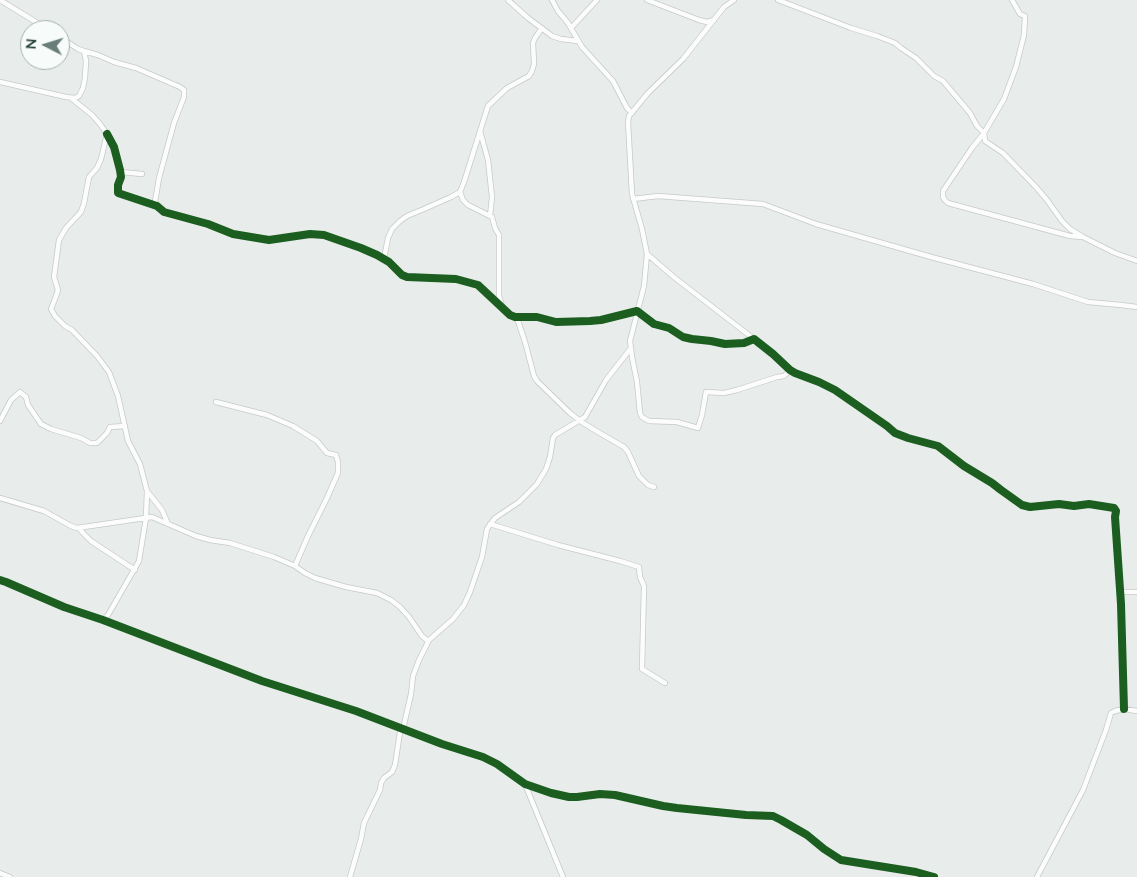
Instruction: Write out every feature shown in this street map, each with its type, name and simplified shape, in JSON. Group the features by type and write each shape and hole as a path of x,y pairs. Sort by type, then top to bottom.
{"street":[{"path":"0,0 33,20"},
{"path":"508,0 528,18 557,38 578,41"},
{"path":"552,0 578,41 593,60 609,75 627,108 632,113"},
{"path":"571,28 597,0"},
{"path":"647,0 700,20 708,22 714,20"},
{"path":"724,0 724,7"},
{"path":"734,0 724,7 683,59 648,93 632,113 628,122 632,194 647,254 644,286 631,334 631,348 640,413 642,417 649,421 677,422 698,428 706,392 730,392 784,376 790,370"},
{"path":"778,0 895,43 916,58 934,76 943,81 970,113 977,126 984,133 985,141 1003,154 1035,186 1062,222 1083,237 1115,253 1137,261"},
{"path":"1012,0 1020,14 1025,16 1024,35 1016,67 1004,99 984,133 943,191 943,196 948,202 1070,236 1083,237"},
{"path":"384,259 388,238 392,229 400,221 460,192 488,106 507,88 529,76 534,64 533,43 542,28"},
{"path":"70,44 78,49 136,68 184,90 184,97 174,123 159,178 155,201 157,206"},
{"path":"71,98 81,94 83,88 86,70 84,51"},
{"path":"0,82 71,98 100,124 114,147 122,177 118,185 118,193 157,206 164,212 208,224 233,234 274,240 301,235 324,235 361,248 384,259 402,275 456,279 478,285 510,315 517,318 537,317 556,322 595,321 637,311"},
{"path":"480,131 489,166 492,197 490,216"},
{"path":"103,620 108,615 139,561 146,518 147,491 140,464 128,441 118,396 109,372 97,356 72,330 55,316 51,309 58,290 54,277 59,240 66,228 81,212 89,177 97,168 101,159 107,134"},
{"path":"121,172 142,174"},
{"path":"460,192 463,200 468,205 492,217 499,236 499,296 503,307"},
{"path":"633,199 658,196 763,204 816,224 1033,284 1088,302 1137,307"},
{"path":"647,254 773,354 790,370 835,390 895,433 938,446 1022,505 1030,507 1089,504 1114,508 1116,511 1124,709"},
{"path":"637,311 654,324 669,328 683,337 725,344 754,340"},
{"path":"517,318 537,381 580,420 624,447 639,476 648,485 654,487"},
{"path":"350,877 364,822 380,790 381,783 396,765 400,732 403,729 413,676 419,660 428,641 453,619 464,606 482,557 487,529 495,518 519,502 537,484 550,458 553,438 584,417 606,380 631,348"},
{"path":"0,421 10,400 20,392 26,397 28,405 41,424 90,443 98,443 110,427 125,426"},
{"path":"216,402 267,415 293,426 317,441 327,453 336,455 338,473 295,566"},
{"path":"147,491 162,510 168,524"},
{"path":"0,498 49,513 71,526 80,528 152,517 191,534 210,540 230,543 274,557 316,578 346,587 377,593 391,600 409,616 422,636 428,641"},
{"path":"490,524 639,567 640,577 644,586 642,669 665,683"},
{"path":"80,528 83,534 91,541 134,570"},
{"path":"0,580 64,607 262,681 483,757 497,764 525,784 551,793 568,797 600,794 615,795 677,808 773,816 807,835 841,860 916,872 934,877"},
{"path":"1120,592 1137,592"},
{"path":"1037,877 1083,790 1112,713 1124,709 1137,711"},
{"path":"525,784 563,877"},
{"path":"0,873 10,877"}],"cycle path":[{"path":"107,134 114,147 120,170 121,177 118,193 157,206 164,212 208,224 233,234 269,240 310,234 324,235 377,255 407,277 456,279 478,285 510,315 515,317 537,317 556,322 590,321 637,311 654,324 669,328 683,337 725,344 744,343 754,339 790,370 835,390 895,433 938,446 1022,505 1030,507 1059,504 1074,506 1089,504 1114,508 1116,511 1121,604 1124,709"},
{"path":"0,580 64,607 262,681 356,711 442,744 483,757 497,764 525,784 551,793 569,797 600,794 615,795 677,808 773,816 807,835 841,860 916,872 934,877"}]}
